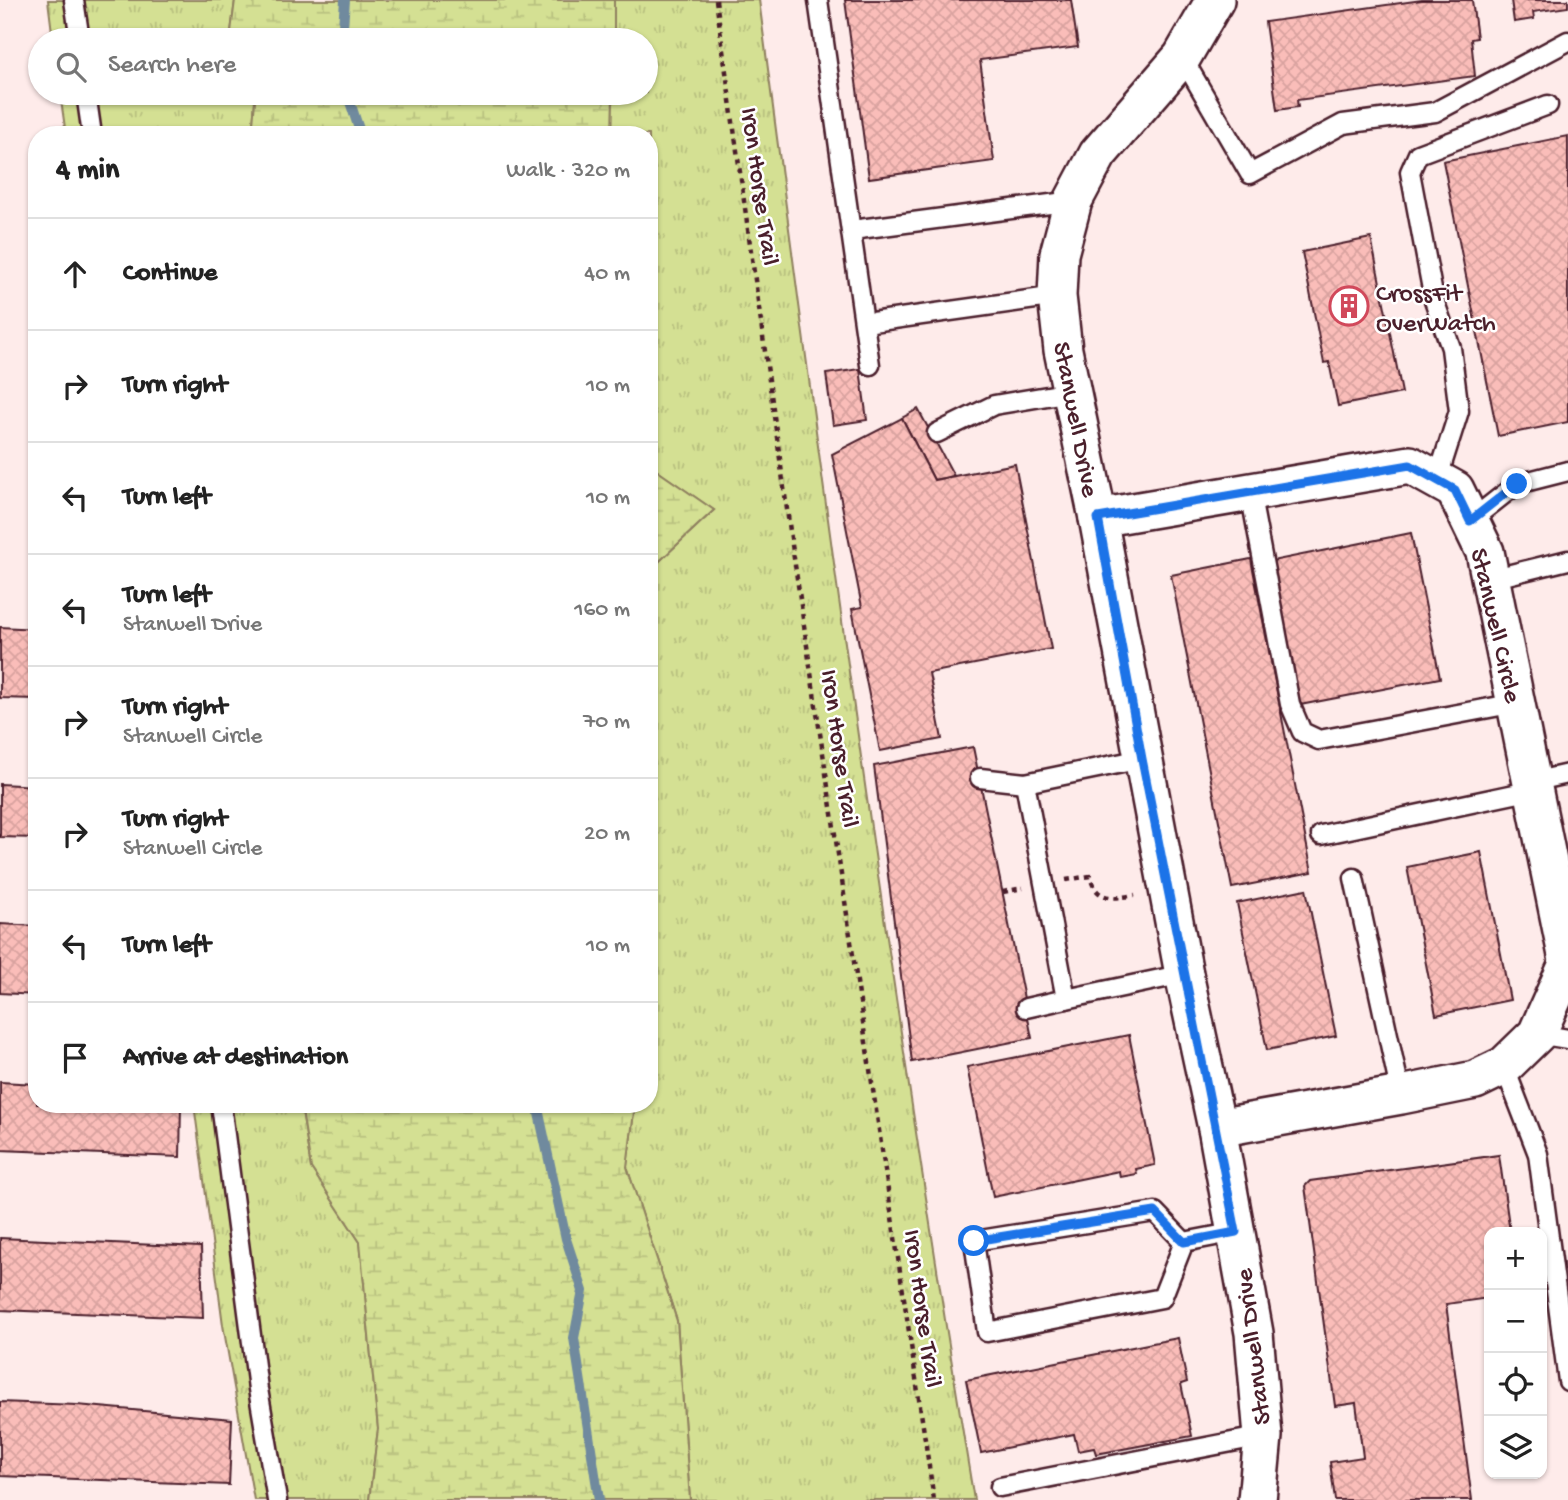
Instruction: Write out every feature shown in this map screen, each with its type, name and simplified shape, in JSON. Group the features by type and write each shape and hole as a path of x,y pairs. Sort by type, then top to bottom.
{"street":[{"name":"Stanwell Drive","path":"1215,0 1182,57 1098,154 1073,201 1059,254 1057,296 1063,350 1098,518 1184,974 1217,1128 1254,1334 1263,1436 1257,1500"},
{"name":"Stanwell Circle","path":"1098,518 1410,465 1455,490 1485,552 1516,703 1566,974 1552,1037 1475,1080 1401,1096 1217,1128"}],"lane":[{"path":"74,0 78,28"},
{"path":"818,0 870,365"},
{"path":"1182,57 1250,174 1343,124 1435,111 1568,41"},
{"path":"88,105 91,126"},
{"path":"1437,480 1459,411 1451,348 1434,300 1410,172 1418,154 1548,105"},
{"path":"852,230 1073,201"},
{"path":"864,323 1057,296"},
{"path":"936,433 994,405 1071,392"},
{"path":"1470,521 1517,484 1568,471"},
{"path":"1250,492 1290,704 1302,732 1319,740 1516,703"},
{"path":"1490,579 1568,560"},
{"path":"980,778 1025,783 1142,759"},
{"path":"1321,835 1532,786 1568,774"},
{"path":"1025,783 1066,999"},
{"path":"1354,878 1401,1096"},
{"path":"1026,1008 1184,974"},
{"path":"1504,1066 1538,1154 1568,1381"},
{"path":"222,1113 257,1376 277,1500"},
{"path":"1155,1212 1184,1242 1162,1298 986,1332 974,1241 1155,1212"},
{"path":"1184,1242 1236,1232"},
{"path":"1000,1487 1263,1436"}],"path":[{"name":"Iron Horse Trail","path":"716,0 791,538 934,1500"},
{"path":"1003,892 1090,876 1092,886 1098,894 1112,898 1168,890"}],"green space":[{"path":"48,0 235,0 232,28 52,28"},
{"path":"235,0 614,0 614,28 232,28"},
{"path":"614,0 759,0 860,751 974,1500 690,1500 677,1321 627,1167 634,1113 658,1113 658,563 714,510 658,471 658,126 612,126 613,105 658,105 658,28 614,28"},
{"path":"62,105 255,105 253,126 65,126"},
{"path":"255,105 613,105 612,126 253,126"},
{"path":"658,471 714,510 658,563"},
{"path":"195,1113 302,1113 311,1168 360,1242 378,1429 369,1500 254,1500 223,1325"},
{"path":"302,1113 634,1113 627,1167 677,1321 690,1500 369,1500 378,1429 360,1242 311,1168"}],"building":[{"path":"845,0 1071,0 1078,47 980,60 994,161 869,178"},
{"path":"1422,0 1472,0 1477,38 1471,39 1475,76 1297,100 1298,107 1277,110 1265,22"},
{"path":"1511,0 1568,0 1568,7 1533,12 1534,19 1514,22"},
{"path":"1568,136 1568,422 1498,436 1443,161"},
{"name":"CrossFit OverWatch","path":"1371,238 1402,393 1338,406 1329,362 1324,363 1302,252"},
{"path":"860,369 867,420 833,425 826,374"},
{"path":"918,409 954,476 934,480 902,418"},
{"path":"902,418 934,480 1015,464 1051,649 929,673 942,739 880,751 852,609 862,607 832,454"},
{"path":"1411,533 1440,678 1300,705 1272,561"},
{"path":"1251,559 1312,872 1232,888 1171,575"},
{"path":"0,627 28,629 28,699 0,698"},
{"path":"973,747 1032,1038 912,1062 874,766"},
{"path":"0,784 28,786 28,838 0,837"},
{"path":"1481,852 1510,1000 1436,1015 1407,867"},
{"path":"1306,889 1336,1036 1267,1050 1237,903"},
{"path":"0,924 28,926 28,995 0,993"},
{"path":"1129,1035 1155,1165 1136,1169 1137,1174 1120,1177 1119,1171 993,1197 967,1067"},
{"path":"0,1082 28,1084 28,1113 181,1113 180,1157 0,1150"},
{"path":"1499,1155 1509,1227 1484,1227 1484,1299 1446,1304 1472,1500 1335,1500 1330,1462 1363,1457 1356,1403 1335,1406 1305,1186 1310,1181"},
{"path":"0,1238 201,1247 203,1318 0,1310"},
{"path":"1178,1338 1187,1382 1181,1384 1192,1436 1096,1454 1094,1448 1078,1451 1074,1434 981,1453 966,1380"},
{"path":"0,1402 77,1405 232,1419 229,1485 0,1476"}],"waterway":[{"path":"343,28 345,0"},
{"path":"351,105 358,126"},
{"path":"539,1113 566,1239 583,1291 574,1338 599,1500"}],"place":[{"name":"CrossFit OverWatch","path":"1349,306"}],"route":[{"path":"974,1241 1155,1212 1184,1242 1236,1232 1142,759 1098,518 1410,465 1455,490 1470,521 1517,484"}]}
